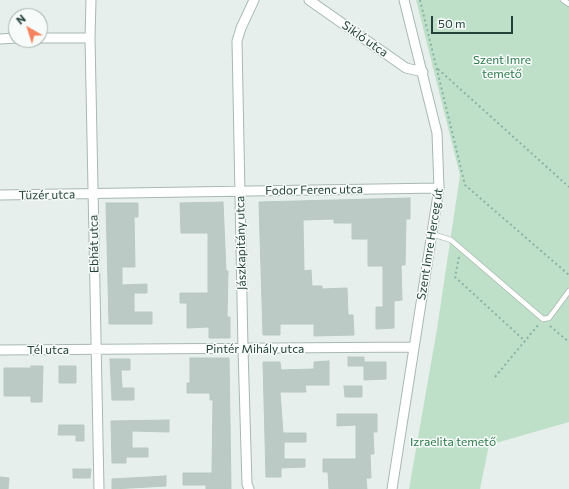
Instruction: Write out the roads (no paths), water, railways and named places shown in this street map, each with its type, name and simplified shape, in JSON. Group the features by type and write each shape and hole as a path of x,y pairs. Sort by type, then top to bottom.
{"street":[{"name":"Ebhát utca","path":"90,0 99,489"},
{"name":"Jászkapitány utca","path":"250,489 247,484 243,349 238,42 241,28 254,0"},
{"name":"Sikló utca","path":"309,0 406,68 423,72"},
{"name":"Szent Imre Herceg út","path":"392,489 439,188 437,133 404,0"},
{"path":"48,38 90,38"},
{"name":"Fodor Ferenc utca","path":"93,194 439,188"},
{"name":"Tüzér utca","path":"0,195 93,194"},
{"name":"Pintér Mihály utca","path":"97,350 414,347"},
{"name":"Tél utca","path":"0,350 97,350"}],"lane":[{"path":"563,0 569,4"},
{"path":"432,234 451,240 543,319 549,318 569,291"}],"park label":[{"name":"Szent Imre temető","path":"502,67"},
{"name":"Izraelita temető","path":"453,442"}]}
